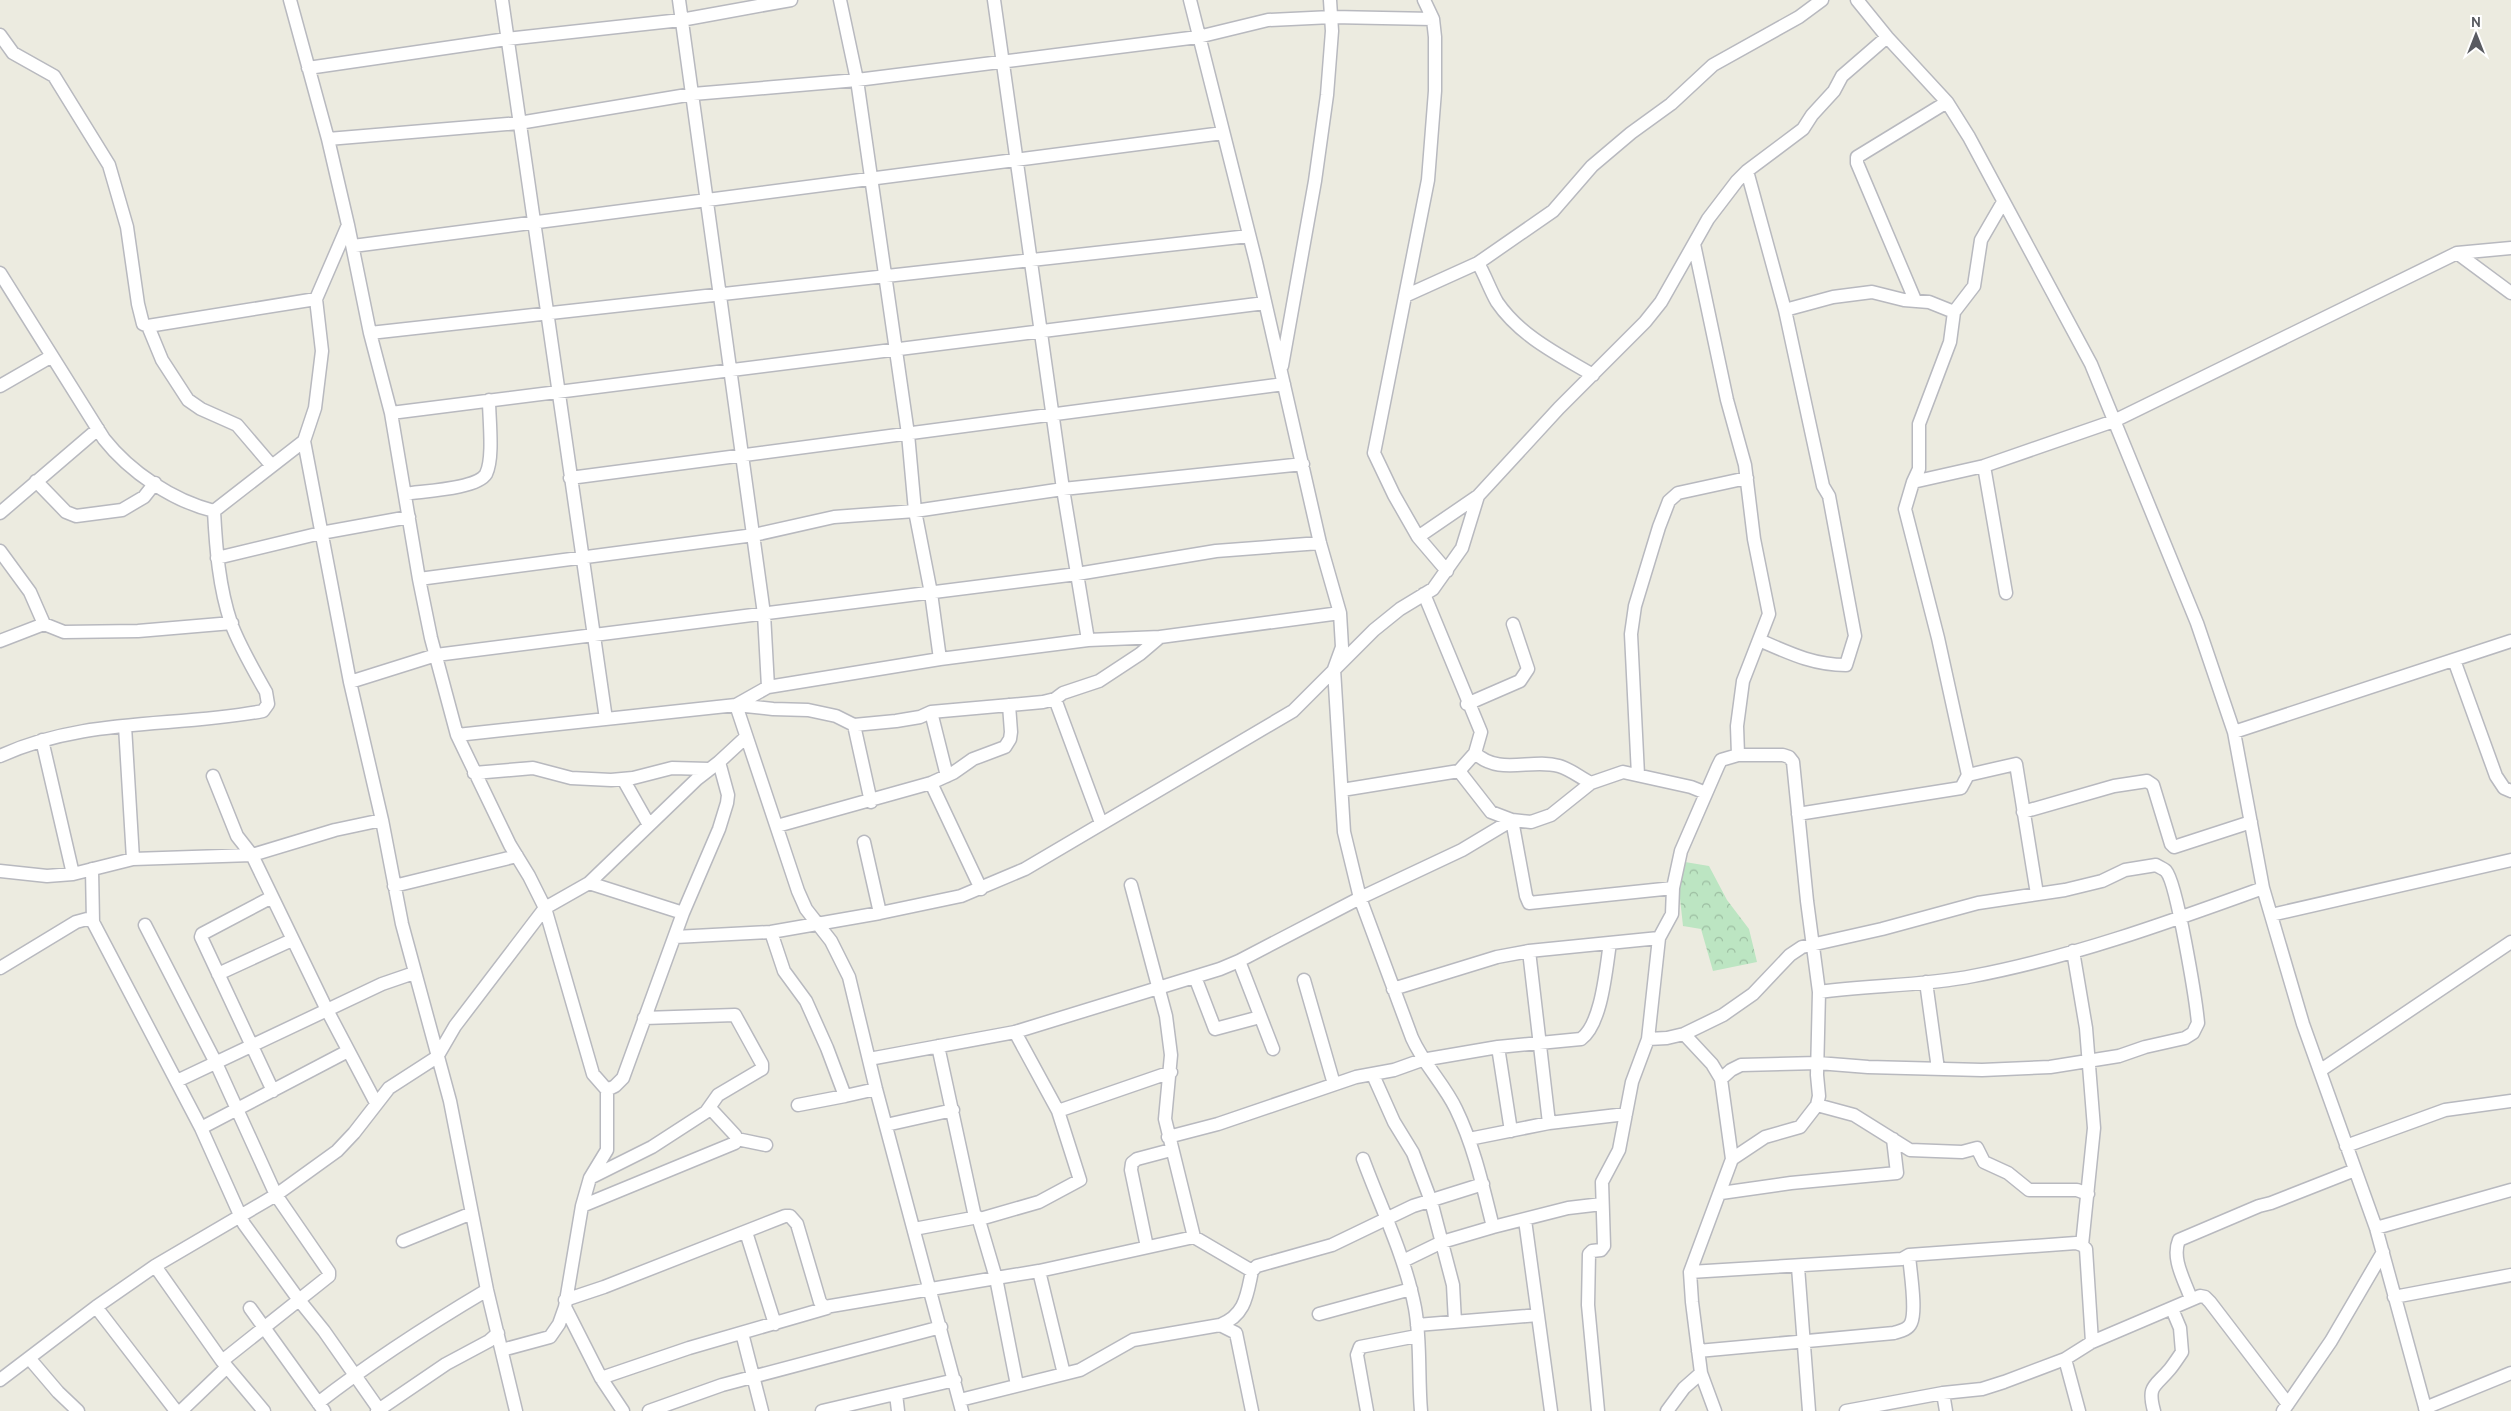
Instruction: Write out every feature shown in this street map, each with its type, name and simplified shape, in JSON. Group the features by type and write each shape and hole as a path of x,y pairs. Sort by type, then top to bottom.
{"street":[{"path":"290,0 328,139 353,246 370,333 390,413 419,579 457,735 474,773 545,908 593,1074 607,1090 608,1150 590,1178 582,1206 565,1303 556,1332 550,1337 502,1350"},
{"path":"502,0 606,719"},
{"path":"678,0 693,94 706,200 754,535 764,614 768,687"},
{"path":"308,68 507,39 681,20 791,0"},
{"path":"840,0 857,80 908,434 915,511 931,593 940,659"},
{"path":"994,0 1054,414 1063,489 1088,640"},
{"path":"1190,0 1249,236 1320,543 1340,613 1342,647 1334,669 1342,790 1342,822 1360,898 1393,989 1422,1060 1456,1109 1469,1139 1493,1227"},
{"path":"1281,371 1315,181 1327,95 1332,17 1330,0"},
{"path":"1424,0 1433,19 1435,36 1435,91 1428,180 1374,453 1394,495 1418,537 1447,571"},
{"path":"1405,296 1478,263 1553,211 1592,166 1631,133 1671,104 1713,65 1800,17 1822,0"},
{"path":"1857,0 1887,37 1947,102 1970,137 2003,202 2083,347 2197,623 2234,732 2264,888 2271,915 2304,1024 2376,1228 2426,1410 2511,1373"},
{"path":"328,139 519,123 693,94 857,80 1003,62 1198,37 1268,20 1332,17 1433,19"},
{"path":"0,35 13,53 54,76 110,166 127,227 141,320 148,326 162,360 188,400 201,409 238,425 272,466"},
{"path":"1418,537 1478,496 1559,408 1627,342 1661,302 1708,219 1747,171 1803,129 1812,114 1834,91 1842,76 1887,37"},
{"path":"1915,300 1857,163 1857,157 1947,102"},
{"path":"353,246 1223,133"},
{"path":"1747,171 1785,310 1823,486 1829,496 1855,636 1846,665 1827,665 1807,661 1760,640"},
{"path":"1798,814 1961,788 1968,775 1938,638 1905,509 1920,462 1917,433 1919,424 1950,342 1954,312 1974,286 1981,240 2003,202"},
{"path":"348,225 316,299 322,351 315,408 304,441 350,682 382,820 394,886 414,973 450,1101 488,1290 516,1411"},
{"path":"370,333 1249,236"},
{"path":"1694,244 1709,325 1747,478 1754,539 1768,614 1760,640 1743,681 1739,701 1738,756"},
{"path":"1913,482 1984,466 2114,421 2457,253 2511,248"},
{"path":"2457,253 2511,293"},
{"path":"1478,263 1497,301 1513,321 1546,348 1593,375"},
{"path":"0,273 98,429 119,458 155,483 198,507 214,511"},
{"path":"1785,310 1834,297 1872,292 1915,300 1954,312"},
{"path":"148,326 316,299"},
{"path":"390,413 1265,303"},
{"path":"0,386 52,356"},
{"path":"570,478 1284,384"},
{"path":"405,494 473,484 485,476 489,465 489,400"},
{"path":"0,513 98,429"},
{"path":"214,511 304,441"},
{"path":"419,579 754,535 834,517 915,511 1063,489 1303,464"},
{"path":"1984,466 2006,593"},
{"path":"1638,775 1631,634 1634,606 1658,527 1669,501 1678,493 1747,478"},
{"path":"36,482 66,512 76,516 122,510 144,497 155,483"},
{"path":"675,937 771,932 880,913 961,896 1025,869 1101,823 1152,796 1293,711 1374,630 1433,589 1462,548 1478,496"},
{"path":"0,756 42,740 79,730 227,717 263,711 268,704 266,692 232,623 217,558 214,511"},
{"path":"217,558 321,534 409,517"},
{"path":"350,682 436,655 1077,574 1216,550 1320,543"},
{"path":"0,551 30,592 44,624"},
{"path":"1342,790 1459,771 1475,753 1481,732 1467,704 1424,594"},
{"path":"736,704 768,687 940,659 1088,640 1160,637 1340,613"},
{"path":"0,641 44,624 64,632 138,631 232,623"},
{"path":"1467,704 1520,680 1528,669 1514,624"},
{"path":"457,735 736,704 773,709 808,710 836,716 854,725 920,717 931,712 1044,702 1099,680 1140,654 1160,637"},
{"path":"2234,732 2511,641"},
{"path":"2454,660 2496,776 2504,788 2511,791"},
{"path":"1055,699 1101,823"},
{"path":"736,704 798,892 806,910 816,925 831,941 849,977 876,1089 961,1406 1017,1385 1080,1370 1133,1340 1220,1325 1232,1320 1248,1295 1252,1270 1257,1266 1332,1244 1386,1221 1400,1212 1482,1184"},
{"path":"777,826 871,802 931,783 947,776 973,759 1005,747 1010,739 1011,732 1009,705"},
{"path":"931,712 947,776"},
{"path":"854,725 871,802"},
{"path":"125,726 133,858"},
{"path":"0,1380 96,1307 155,1266 276,1195 337,1151 354,1133 388,1088 437,1057 455,1026 545,908 589,883 649,825 746,737"},
{"path":"42,740 73,874"},
{"path":"1475,753 1484,762 1558,766 1590,783"},
{"path":"1598,1411 1588,1304 1589,1254 1592,1251 1601,1250 1604,1246 1602,1182 1619,1150 1632,1082 1648,1038 1658,938 1672,914 1673,888 1681,850 1721,760 1738,756 1783,755 1789,757 1793,762 1812,945 1819,992 1819,1096 1817,1105 1800,1127 1765,1137 1732,1159"},
{"path":"1968,775 2016,764 2037,894"},
{"path":"474,773 532,768 571,778 623,779 672,768 714,766"},
{"path":"607,1090 615,1086 623,1078 683,913 719,829 728,795 714,766"},
{"path":"1459,771 1490,812 1512,820 1531,822 1551,815 1590,783 1624,772 1691,787 1706,793"},
{"path":"213,776 236,836 252,855 292,940 376,1103"},
{"path":"623,779 649,825"},
{"path":"2023,812 2114,786 2147,781 2153,785 2170,844 2174,847 2251,822"},
{"path":"931,783 981,889"},
{"path":"0,871 47,876 73,874 133,858 252,855 328,832 382,820"},
{"path":"1512,820 1526,896 1529,903 1673,888"},
{"path":"869,1059 1015,1032 1239,962 1360,898 1462,850 1512,820"},
{"path":"864,842 880,913"},
{"path":"394,886 517,856"},
{"path":"2271,915 2511,860"},
{"path":"1648,1038 1667,1038 1684,1034 1723,1015 1753,994 1790,955 1802,947 1978,903 2102,881 2125,870 2156,865 2166,872 2171,881 2180,918 2198,1023 2193,1033 2185,1038 2145,1047 2119,1056 2050,1067 1938,1069 1818,1063 1741,1064 1721,1079"},
{"path":"92,869 93,922 201,1128 252,1237 324,1330 379,1411 446,1364 489,1341 498,1333"},
{"path":"589,883 683,913"},
{"path":"1131,885 1159,988 1171,1055 1171,1072 1165,1119 1171,1150 1194,1237"},
{"path":"1819,992 1971,977 2023,966 2180,918 2264,888"},
{"path":"272,897 202,934 202,940 250,1046 273,1091"},
{"path":"0,968 76,922 87,918 93,922"},
{"path":"145,925 216,1063 276,1195 330,1272 329,1276 264,1327 224,1364 181,1411"},
{"path":"771,932 784,971 806,1001 827,1048 845,1096"},
{"path":"1393,989 1488,960 1529,951 1658,938"},
{"path":"218,974 292,940"},
{"path":"2321,1070 2511,942"},
{"path":"1168,1137 1218,1124 1288,1102 1334,1084 1373,1075 1422,1060 1498,1047 1581,1039 1592,1028 1603,986 1610,943"},
{"path":"1529,951 1538,1042 1549,1123"},
{"path":"2073,952 2089,1060 2094,1128 2082,1244 2086,1249 2092,1342"},
{"path":"1239,962 1273,1049"},
{"path":"177,1081 382,984 414,973"},
{"path":"1196,977 1215,1029 1260,1017"},
{"path":"1304,980 1334,1084"},
{"path":"1926,982 1938,1069"},
{"path":"590,1178 652,1147 710,1108 718,1095 762,1069 762,1064 737,1018 729,1014 644,1018"},
{"path":"914,1229 978,1218 1039,1202 1080,1180 1058,1111 1015,1032"},
{"path":"1684,1034 1712,1064 1721,1079 1732,1159 1721,1194 1690,1272 1701,1374 1715,1411"},
{"path":"938,1046 978,1218 996,1278 1017,1385"},
{"path":"1498,1047 1511,1131"},
{"path":"201,1128 348,1051"},
{"path":"1058,1111 1171,1072"},
{"path":"1373,1075 1394,1122 1413,1153 1431,1201 1453,1285 1455,1322"},
{"path":"798,1105 876,1089"},
{"path":"2346,1146 2445,1110 2511,1101"},
{"path":"1817,1105 1854,1115 1905,1148 1916,1151 1962,1152 1977,1148 1984,1162 2008,1173 2029,1190 2077,1190 2088,1194"},
{"path":"710,1108 737,1139 766,1145"},
{"path":"886,1125 953,1110"},
{"path":"1469,1139 1549,1123 1626,1114"},
{"path":"582,1206 735,1143 737,1139"},
{"path":"1721,1194 1791,1183 1897,1173 1893,1139"},
{"path":"1147,1247 1131,1170 1132,1163 1171,1150"},
{"path":"1363,1160 1403,1261 1411,1289 1417,1330 1421,1411"},
{"path":"2191,1299 2178,1261 2176,1248 2179,1240 2259,1206 2355,1170"},
{"path":"2376,1228 2511,1190"},
{"path":"1403,1261 1442,1242 1493,1227 1568,1208 1602,1204"},
{"path":"403,1241 472,1213"},
{"path":"565,1303 785,1216 794,1219 820,1302 827,1308"},
{"path":"1525,1220 1551,1411"},
{"path":"746,1232 775,1324"},
{"path":"601,1378 690,1348 827,1308 1039,1271 1194,1237 1252,1270"},
{"path":"1690,1272 1798,1267 1902,1259 1909,1255 2082,1244"},
{"path":"1846,1411 1943,1393 1982,1389 2065,1359 2092,1342 2172,1309 2191,1299 2205,1297 2285,1407 2331,1341 2383,1252"},
{"path":"1698,1351 1905,1330 1911,1323 1912,1309 1909,1255"},
{"path":"155,1266 224,1364 264,1411"},
{"path":"1798,1267 1809,1411"},
{"path":"1039,1271 1064,1374"},
{"path":"2394,1297 2511,1275"},
{"path":"1319,1314 1411,1289"},
{"path":"250,1308 321,1407 355,1374 421,1329 488,1290"},
{"path":"565,1303 601,1378 623,1411"},
{"path":"96,1307 176,1411"},
{"path":"2154,1411 2151,1390 2154,1383 2169,1370 2182,1352 2180,1328 2172,1309"},
{"path":"1368,1411 1357,1355 1360,1347 1417,1330 1455,1322 1538,1315"},
{"path":"1220,1325 1236,1333 1252,1411"},
{"path":"649,1411 754,1376 941,1327"},
{"path":"742,1333 762,1411"},
{"path":"29,1358 58,1392 78,1411"},
{"path":"2065,1359 2079,1411"},
{"path":"1668,1411 1684,1388 1701,1374"},
{"path":"822,1411 955,1380"},
{"path":"1943,1393 1946,1411"},
{"path":"896,1394 898,1411"}],"green space":[{"path":"1685,862 1709,866 1727,900 1749,929 1757,962 1713,971 1701,929 1683,926 1678,880"}]}
